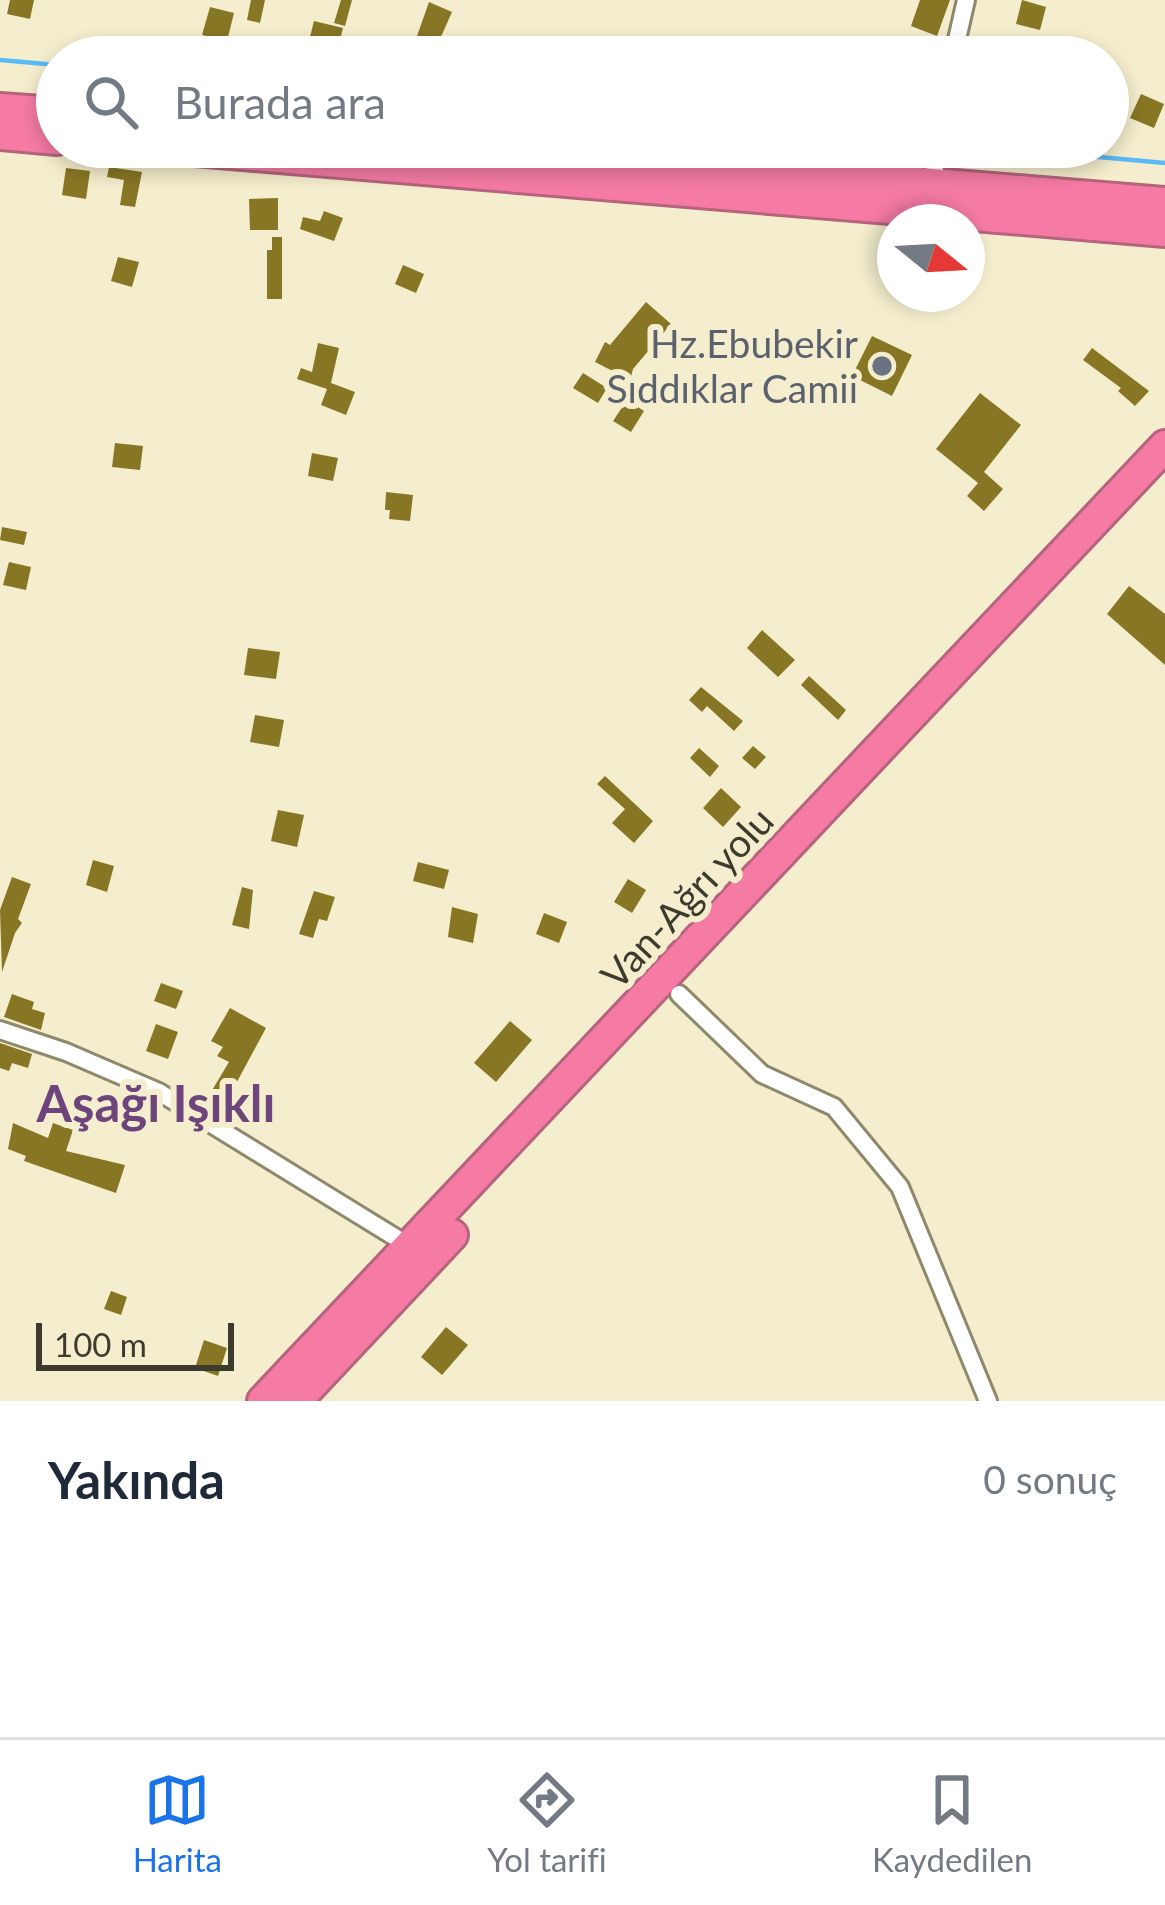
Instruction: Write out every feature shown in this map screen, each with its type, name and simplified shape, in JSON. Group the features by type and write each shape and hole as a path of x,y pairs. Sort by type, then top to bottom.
{"highway":[{"path":"0,109 36,112"},
{"path":"0,134 36,137"},
{"path":"410,168 1165,231"},
{"path":"739,168 1165,203"},
{"name":"Van-Ağrı yolu","path":"263,1401 1165,446"},
{"name":"Van-Ağrı yolu","path":"296,1401 1165,476"}],"street":[{"path":"958,36 966,0"},
{"path":"935,168 936,184"},
{"path":"679,994 762,1074 834,1107 899,1187 988,1401"},
{"path":"0,1030 159,1092 412,1248"}],"building":[{"path":"10,0 34,0 30,19 7,14"},
{"path":"251,0 265,0 260,23 247,20"},
{"path":"341,0 352,0 345,26 334,23"},
{"path":"920,0 950,0 937,36 911,26"},
{"path":"1022,0 1046,7 1040,30 1016,24"},
{"path":"429,2 452,12 441,36 417,36"},
{"path":"210,7 234,13 228,36 202,35"},
{"path":"314,21 343,28 341,36 310,36"},
{"path":"1141,94 1164,104 1154,128 1130,118"},
{"path":"66,168 90,171 86,199 62,195"},
{"path":"109,168 142,172 135,207 120,205 124,180 107,177"},
{"path":"278,198 278,230 250,230 249,199"},
{"path":"324,211 343,218 334,241 300,229 303,217 320,221"},
{"path":"272,237 282,237 282,299 267,299 267,250 272,250"},
{"path":"118,257 139,262 132,287 111,281"},
{"path":"403,265 424,274 416,293 395,284"},
{"path":"646,302 671,324 633,369 630,380 595,362 605,342 610,345"},
{"name":"Hz.Ebubekir Sıddıklar Camii","path":"872,336 912,355 892,396 852,376"},
{"path":"318,343 339,348 331,383 355,392 346,415 321,405 327,389 297,379 301,368 312,372"},
{"path":"1092,348 1149,391 1135,406 1118,391 1121,388 1083,360"},
{"path":"583,373 607,388 598,403 573,388"},
{"path":"980,393 1021,425 984,472 1003,489 984,511 967,496 978,483 936,449"},
{"path":"627,400 644,411 631,432 613,421"},
{"path":"115,443 143,446 140,470 112,467"},
{"path":"312,453 338,458 333,481 308,476"},
{"path":"386,492 413,495 410,521 389,519"},
{"path":"2,527 27,532 24,545 0,540"},
{"path":"9,562 31,567 26,590 3,585"},
{"path":"1129,586 1165,614 1165,665 1107,614"},
{"path":"762,630 795,660 778,677 747,648"},
{"path":"248,648 280,652 276,679 244,675"},
{"path":"809,676 846,710 838,720 801,685"},
{"path":"701,687 743,721 734,731 707,706 702,712 689,700"},
{"path":"255,715 284,720 279,747 250,742"},
{"path":"753,746 766,757 755,769 742,758"},
{"path":"699,748 719,766 710,777 690,758"},
{"path":"605,776 653,821 634,843 612,823 625,809 597,784"},
{"path":"721,788 741,807 723,827 703,808"},
{"path":"278,810 304,815 297,847 271,841"},
{"path":"93,860 114,866 107,892 86,885"},
{"path":"418,862 449,870 444,889 413,881"},
{"path":"12,877 31,884 18,919 22,923 2,972 0,910"},
{"path":"628,879 646,890 632,913 614,902"},
{"path":"242,887 253,890 249,929 232,925"},
{"path":"314,891 335,897 327,921 319,919 313,938 299,934"},
{"path":"452,907 478,914 473,943 448,937"},
{"path":"544,913 567,922 559,943 536,934"},
{"path":"161,983 183,991 176,1009 154,1001"},
{"path":"12,994 34,1002 32,1009 45,1013 41,1030 4,1017"},
{"path":"230,1008 266,1028 224,1106 208,1097 229,1062 217,1056 223,1047 211,1041"},
{"path":"510,1021 532,1040 496,1082 474,1063"},
{"path":"156,1024 178,1032 168,1059 146,1051"},
{"path":"0,1043 32,1054 28,1068 12,1063 9,1071 0,1068"},
{"path":"13,1123 48,1138 53,1123 73,1130 66,1151 125,1165 116,1193 24,1161 26,1156 8,1149"},
{"path":"111,1291 127,1297 121,1315 104,1309"},
{"path":"446,1327 468,1345 442,1375 421,1357"},
{"path":"204,1340 227,1348 218,1376 195,1368"}],"waterway":[{"path":"0,60 36,63"},
{"path":"1129,160 1165,163"}],"place":[{"name":"Hz.Ebubekir Sıddıklar Camii","path":"882,366"}],"district":[{"name":"Aşağı Işıklı","path":"156,1104"}]}
